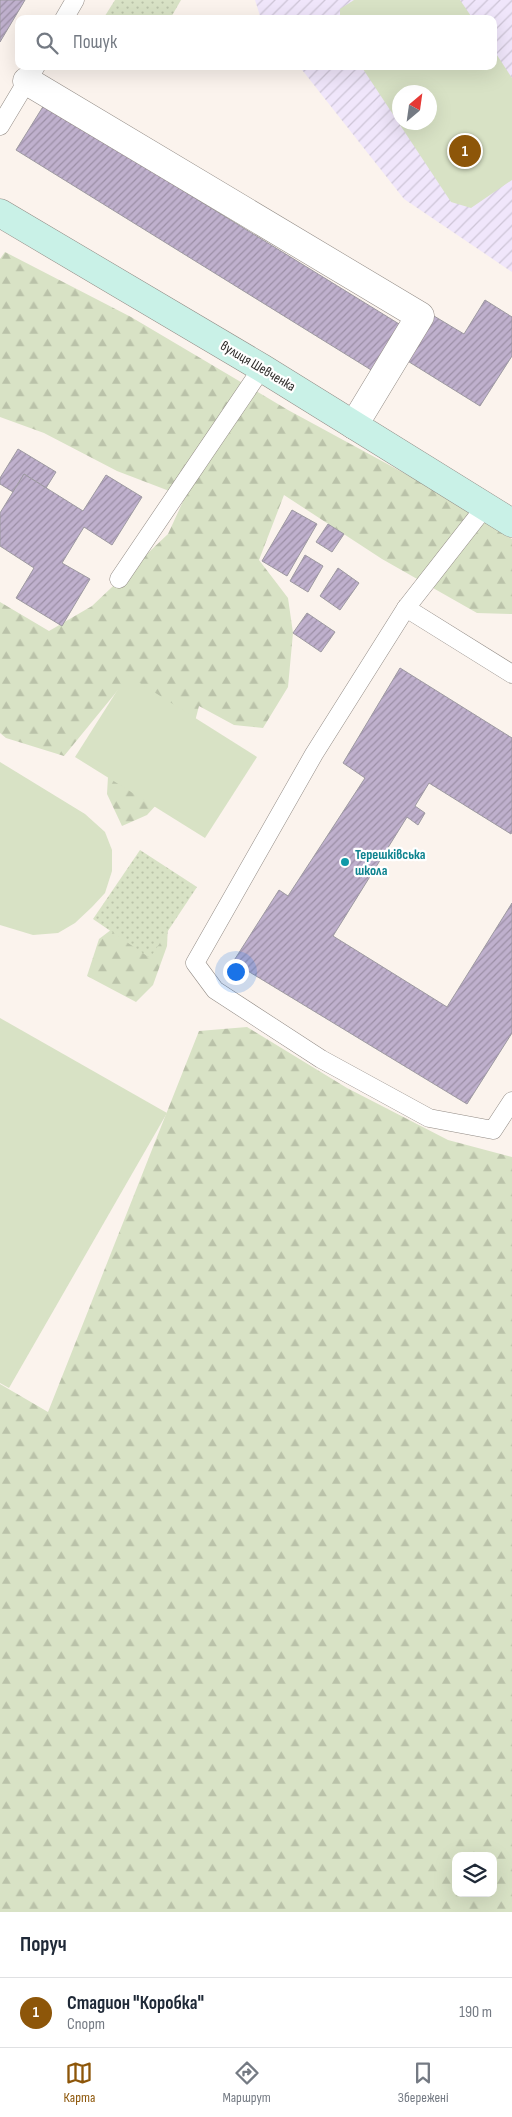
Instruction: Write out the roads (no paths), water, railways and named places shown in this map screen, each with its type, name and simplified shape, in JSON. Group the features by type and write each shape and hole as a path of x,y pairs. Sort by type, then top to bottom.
{"street":[{"path":"32,73 420,316 354,425"},
{"name":"вулиця Шевченка","path":"0,213 262,368 512,523"}],"lane":[{"path":"67,15 76,0"},
{"path":"0,126 32,73"},
{"path":"119,579 262,368"},
{"path":"485,507 406,608 314,754 195,963 215,990 322,1059 430,1118 493,1130 512,1101"},
{"path":"406,608 512,674"}],"place":[{"name":"Стадион \"Коробка\"","path":"465,151"},
{"name":"Терешківська школа","path":"345,862"}]}
